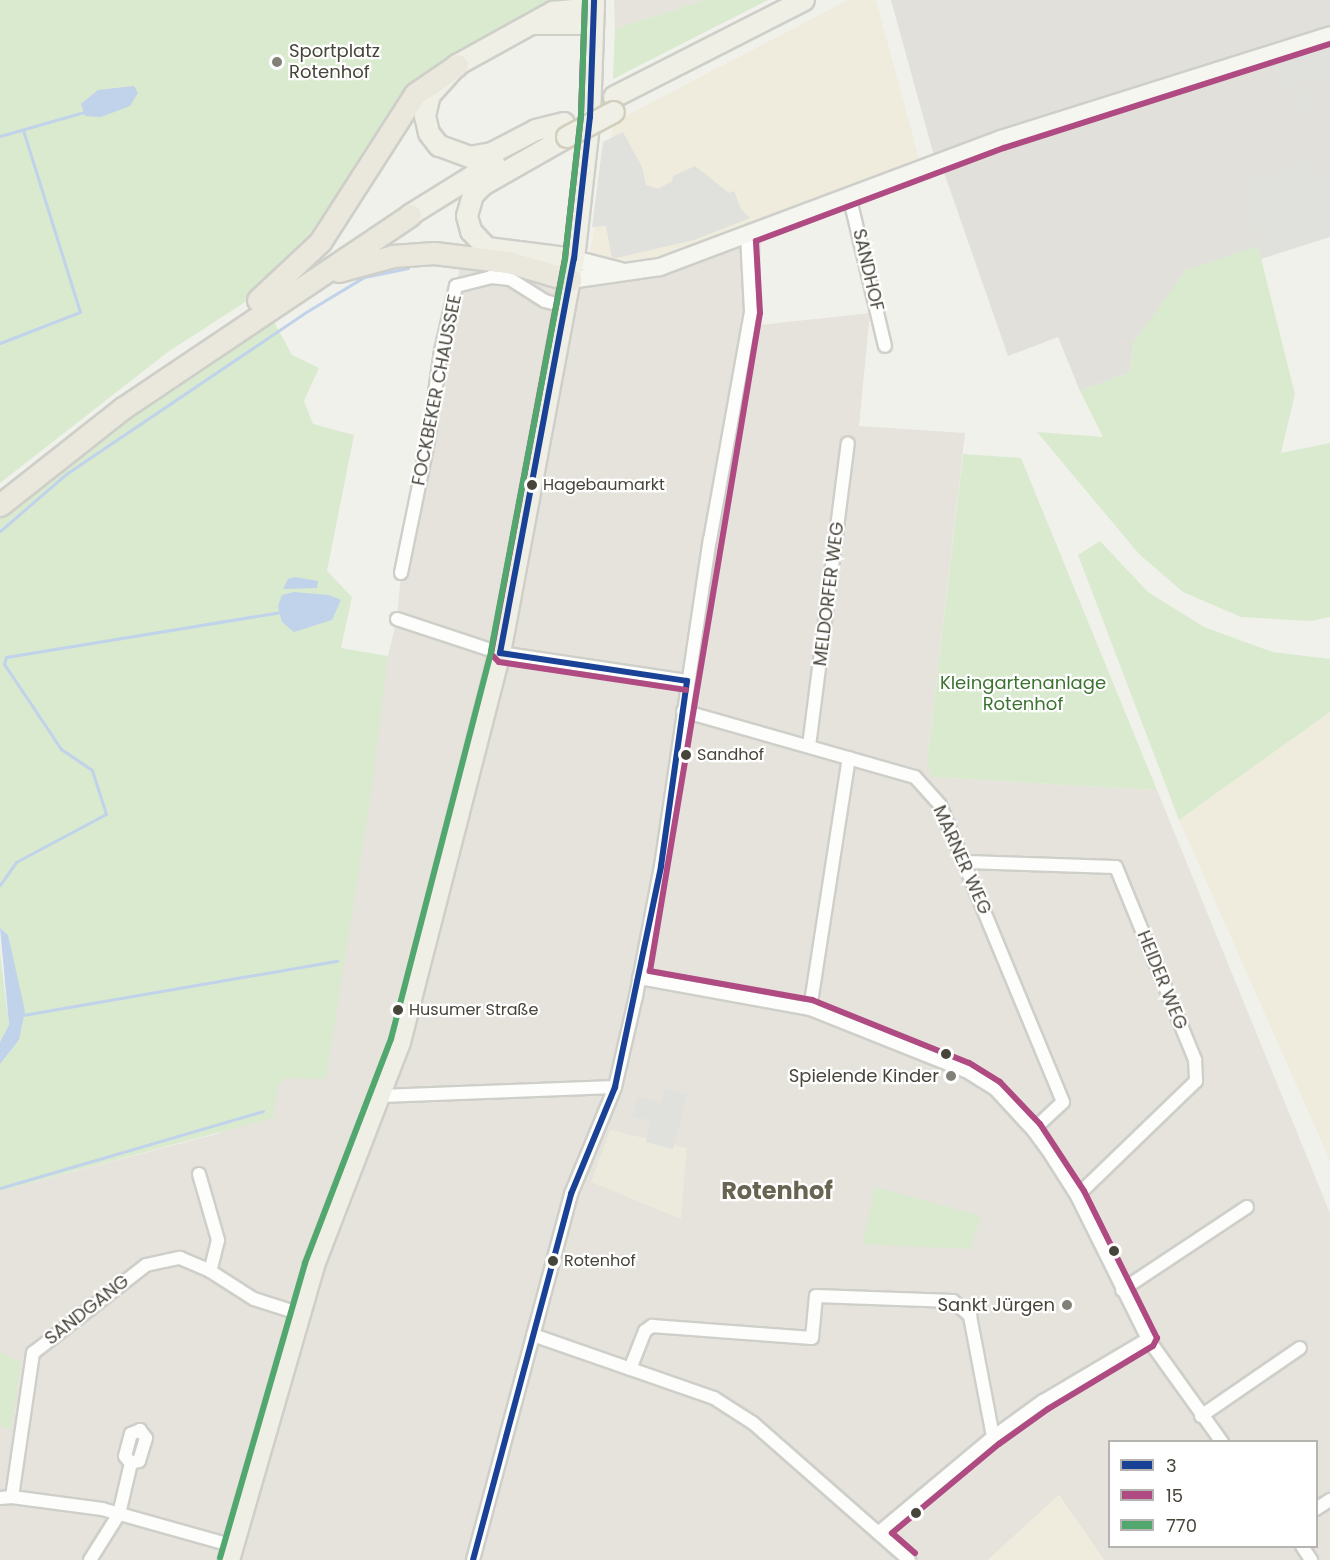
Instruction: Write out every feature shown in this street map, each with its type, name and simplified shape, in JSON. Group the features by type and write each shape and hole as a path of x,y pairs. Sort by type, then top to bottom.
{"highway":[{"path":"0,505 123,408 263,305 320,242 410,101 434,78 457,65"},
{"path":"0,488 122,394 410,215"},
{"path":"263,305 343,269 414,253 508,262 570,280"}],"main road":[{"path":"410,215 566,128 614,105 732,36 804,0"},
{"path":"566,128 536,130 480,156 447,152 434,141 425,116 430,95 457,65 536,24 560,6 594,11"},
{"path":"536,24 594,11"},
{"path":"231,1553 298,1313 400,1042 500,653 573,260 590,117 594,11"},
{"path":"566,128 483,185 473,195 467,216 471,231 488,248 512,254 573,260"}],"street":[{"path":"573,260 621,271 660,267 1001,139 1330,35"},
{"name":"SANDHOF","path":"849,195 885,346"},
{"path":"473,1560 571,1194 615,1087 639,978 661,866 687,681 751,311 747,236"},
{"path":"570,280 610,277 621,271"},
{"name":"FOCKBEKER CHAUSSEE","path":"400,573 428,441 441,351 456,286 490,277 510,279 545,301 564,306"},
{"name":"MELDORFER WEG","path":"809,746 848,443"},
{"path":"397,619 500,653 687,681"},
{"name":"MARNER WEG","path":"683,711 915,777 940,805 966,862 1063,1102 1034,1130"},
{"path":"810,1009 849,758"},
{"name":"HEIDER WEG","path":"966,862 1116,867 1195,1060 1196,1081 1077,1196"},
{"path":"639,978 810,1009 966,1071 995,1089 1034,1130 1077,1196 1148,1339 1220,1440"},
{"path":"381,1095 615,1087"},
{"path":"199,1174 218,1240 210,1271"},
{"path":"1122,1290 1247,1207"},
{"name":"SANDGANG","path":"6,1498 33,1353 147,1264 180,1258 210,1271 254,1299 298,1313"},
{"path":"630,1369 645,1331 652,1326 812,1338 816,1296 953,1301 970,1316 993,1437"},
{"path":"533,1335 714,1398 753,1423 909,1560"},
{"path":"878,1533 993,1437 1082,1376 1148,1339"},
{"path":"1201,1416 1300,1348"},
{"path":"90,1560 119,1514 131,1463"},
{"path":"6,1498 119,1514 231,1553"}],"shaded area":[{"path":"614,0 705,0 615,29"},
{"path":"848,0 876,0 920,162 650,259 588,262 614,122"},
{"path":"891,0 1330,0 1330,237 1261,259 1258,246 1133,343 1130,372 1080,391 1058,337 1008,356 941,164 934,156"},
{"path":"1307,50 1330,51 1330,102 1319,75 1301,80 1310,109 1297,113 1277,59"},
{"path":"623,132 642,167 646,185 658,189 672,181 673,176 695,166 729,193 734,191 741,209 750,218 694,240 612,259 606,226 592,227 603,142"},
{"path":"1311,161 1316,177 1330,173 1330,235 1264,255 1242,183"},
{"path":"761,241 760,325 870,313 859,426 965,433 927,763 931,777 1157,790 1330,1213 1330,1560 1104,1560 1059,1495 988,1560 0,1560 0,1191 220,1133 285,1078 397,619 401,573 461,261 536,277 681,265"},
{"path":"1330,712 1330,1161 1179,820"},
{"path":"665,1089 687,1095 673,1149 646,1142 651,1121 632,1116 638,1097 661,1103"},
{"path":"610,1130 687,1148 681,1219 591,1182"},
{"path":"1059,1495 1104,1560 988,1560"}],"green space":[{"path":"0,0 552,0 542,10 436,71 344,203 259,293 168,352 0,483"},
{"path":"705,0 768,0 613,79 615,29"},
{"path":"1258,246 1295,394 1281,453 1330,443 1330,617 1311,621 1241,617 1183,592 1139,554 1037,432 1103,437 1080,391 1130,372 1133,343 1186,270"},
{"path":"273,320 292,355 319,368 304,401 313,424 354,435 327,571 352,597 341,648 388,656 371,794 326,1079 285,1078 279,1084 273,1118 0,1191 0,1064 19,1040 8,935 0,928 0,514 127,417"},
{"name":"Kleingartenanlage Rotenhof","path":"963,454 1021,458 1157,790 931,777 927,763"},
{"path":"1100,541 1148,592 1204,627 1273,652 1330,659 1330,712 1179,820 1078,555"},
{"path":"0,952 9,1025 0,1042"},
{"path":"875,1187 981,1216 970,1249 862,1244"},
{"path":"0,1352 21,1362 11,1430 0,1425"}],"water":[{"path":"134,86 138,93 130,106 101,117 85,116 81,104 98,90"},
{"path":"295,577 318,581 317,588 283,589 288,579"},
{"path":"294,592 329,595 341,600 332,620 294,632 282,622 278,606 282,595"},
{"path":"0,928 8,935 25,1011 19,1040 0,1064 0,1042 9,1025"}],"waterway":[{"path":"0,136 84,112"},
{"path":"0,343 80,312 23,130"},
{"path":"0,531 66,474 306,312 364,277 408,268"},
{"path":"0,885 16,862 106,814 92,770 61,749 4,664 6,657 281,612"},
{"path":"23,1015 337,961"},
{"path":"0,1188 263,1111"}],"transit line":[{"name":"15","path":"585,0 581,116 565,258 491,654 499,662 686,690"},
{"name":"770","path":"220,1558 305,1263 391,1039 491,651 565,258 581,116 585,0"},
{"name":"3","path":"500,653 574,259 590,117 594,0"},
{"name":"15","path":"915,1553 892,1533 999,1444 1048,1409 1153,1346 1157,1338 1084,1191 1040,1124 1000,1082 969,1063 812,1000 650,971 760,313 756,241 1004,148 1330,44"},
{"name":"3","path":"500,653 687,681"},
{"name":"3","path":"473,1560 571,1194 615,1087 661,866 687,681"}],"place":[{"name":"Sportplatz Rotenhof","path":"277,62"},
{"name":"Hagebaumarkt","path":"532,485"},
{"name":"Sandhof","path":"686,755"},
{"name":"Husumer Straße","path":"398,1010"},
{"name":"Spielende Kinder","path":"951,1076"},
{"name":"Rotenhof","path":"553,1261"},
{"name":"Sankt Jürgen","path":"1067,1305"}],"district":[{"name":"Rotenhof","path":"777,1191"}]}
